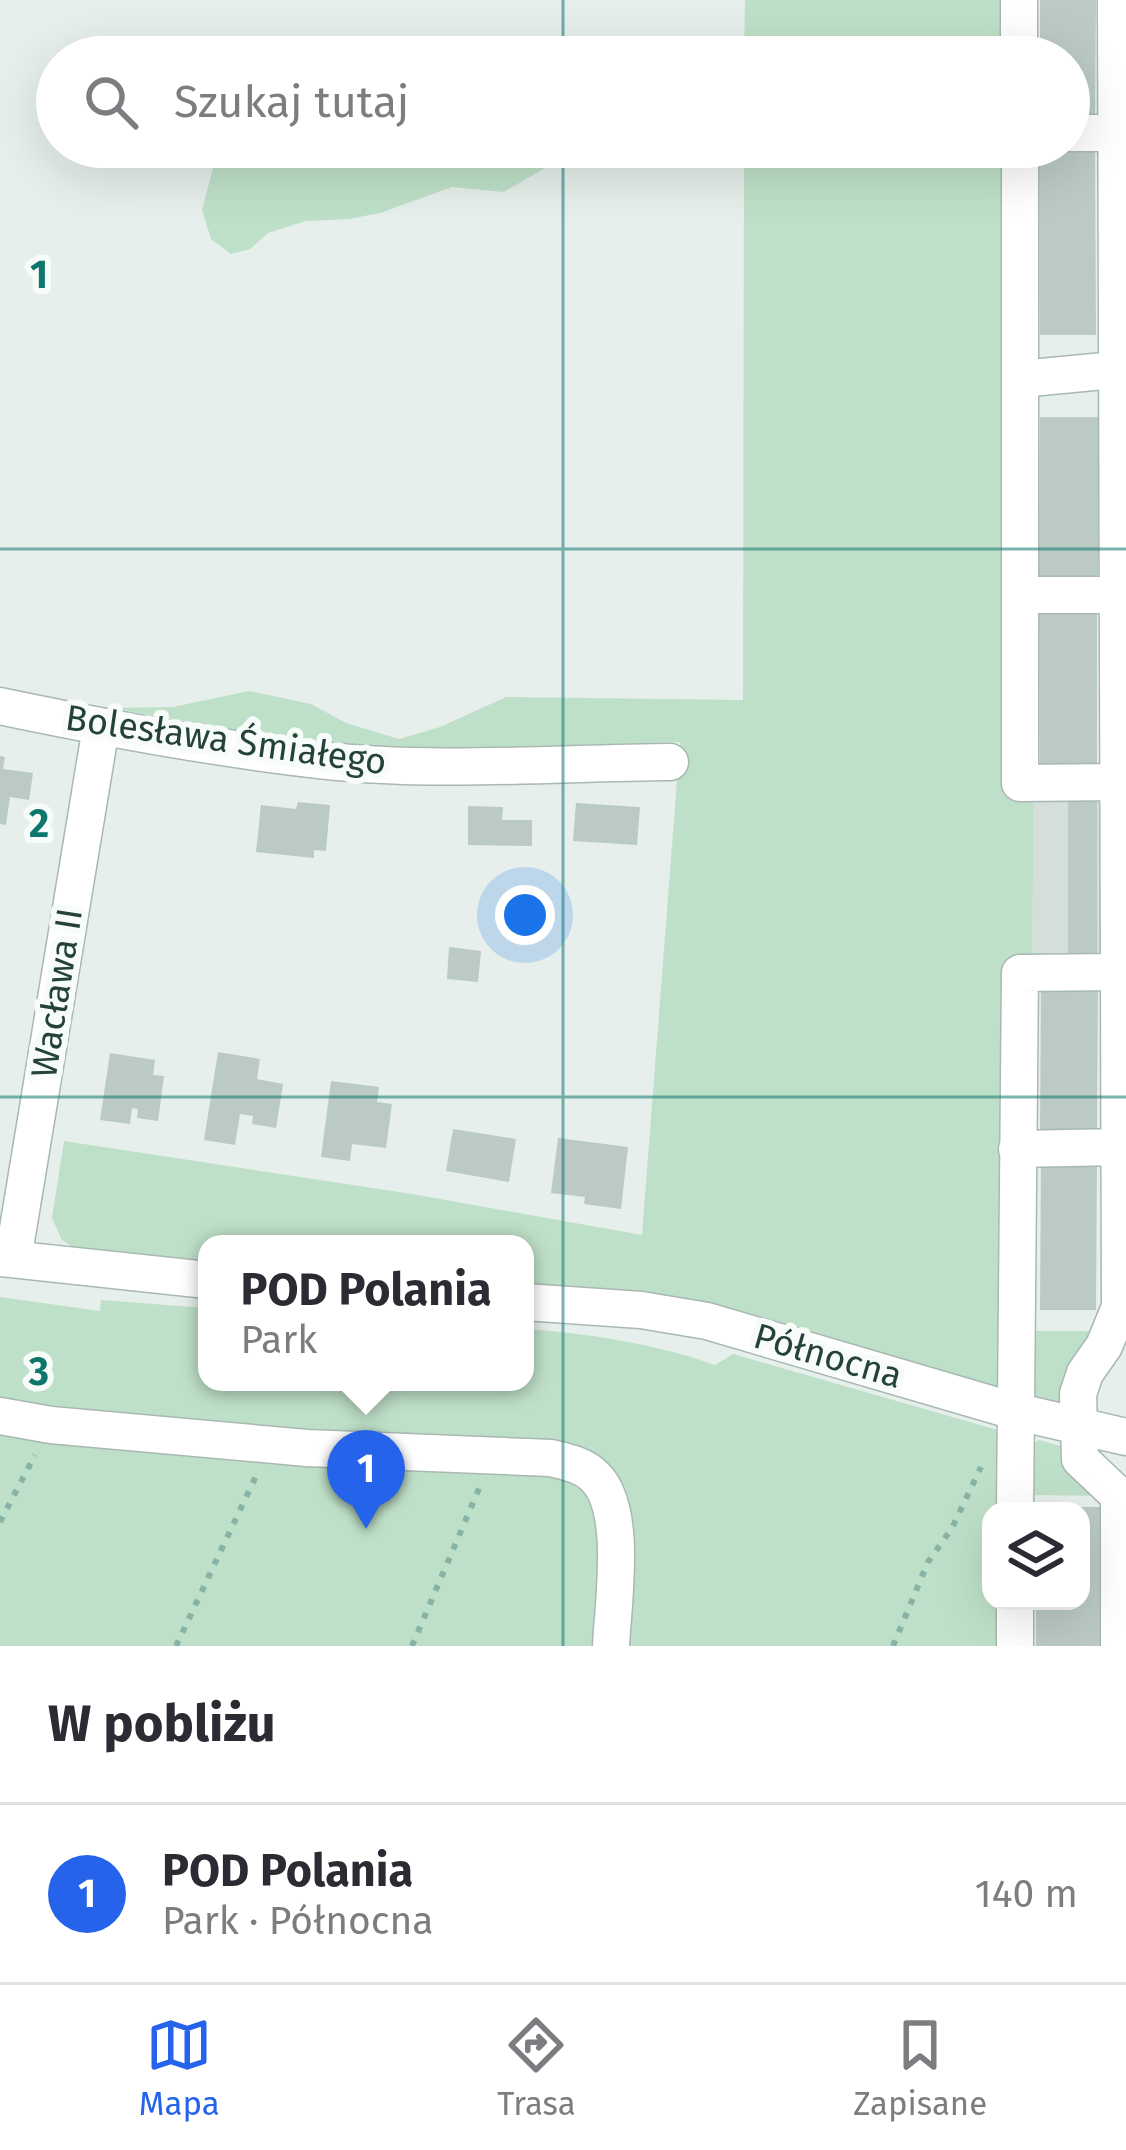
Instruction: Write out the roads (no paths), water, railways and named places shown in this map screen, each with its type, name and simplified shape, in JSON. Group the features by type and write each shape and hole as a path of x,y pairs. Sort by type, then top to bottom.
{"street":[{"path":"1019,0 1019,36"},
{"path":"1116,0 1122,369 1120,1307 1105,1346 1084,1373 1078,1394 1078,1428 1080,1459 1119,1496 1119,1646"},
{"path":"1020,168 1020,783 1121,796"},
{"path":"1020,380 1122,369"},
{"path":"1021,595 1121,595"},
{"name":"Bolesława Śmiałego","path":"0,706 101,727 322,760 405,764 670,761"},
{"name":"Wacława II","path":"7,1258 101,727"},
{"path":"1015,1502 1020,973 1122,980"},
{"path":"1017,1149 1120,1147"},
{"path":"7,1258 198,1279"},
{"name":"Północna","path":"534,1303 641,1310 707,1321 1014,1423 1126,1438"},
{"path":"0,1416 271,1446 551,1458 576,1464 594,1474 606,1491 615,1525 611,1646"},
{"path":"1015,1610 1016,1646"}],"place":[{"name":"POD Polania","path":"366,1529"}]}
